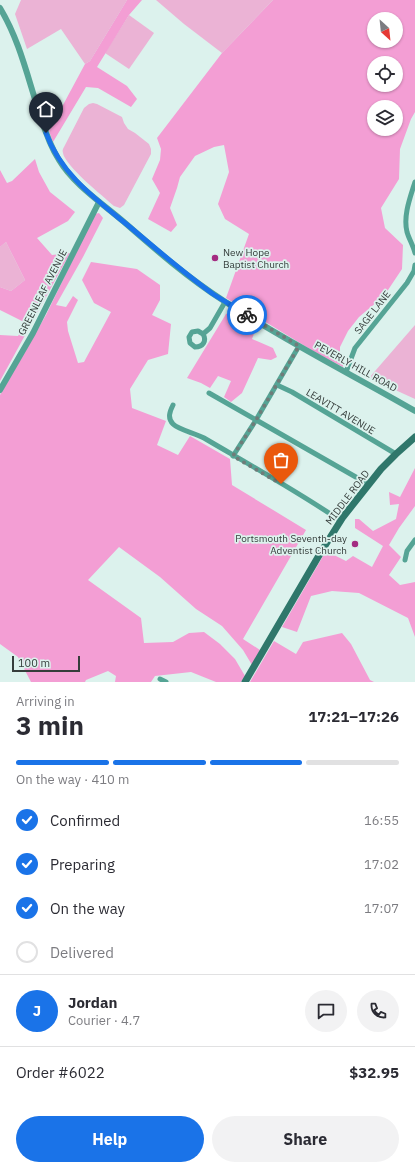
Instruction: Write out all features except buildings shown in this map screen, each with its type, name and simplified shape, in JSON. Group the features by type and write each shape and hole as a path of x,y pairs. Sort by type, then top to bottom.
{"main road":[{"name":"MIDDLE ROAD","path":"245,682 317,557 341,521 381,469 415,437"}],"street":[{"name":"PEVERLY HILL ROAD","path":"0,8 7,19 20,50 50,143 66,170 77,182 182,271 225,302 299,346 375,387 415,411"},
{"path":"415,182 408,206 406,220 407,232 415,253"},
{"name":"GREENLEAF AVENUE","path":"0,390 33,333 99,202"},
{"name":"SAGE LANE","path":"346,372 355,348 407,283 414,271 415,265"},
{"path":"203,334 210,328 225,302"},
{"path":"233,456 277,385 299,346"},
{"name":"LEAVITT AVENUE","path":"277,385 292,392 396,454"},
{"path":"209,393 368,484"},
{"path":"173,405 169,414 171,423 202,437 341,521"},
{"path":"405,560 407,551 415,540"},
{"path":"160,679 166,682"}],"shaded area":[{"path":"21,0 127,0 90,61 85,64 61,29 27,49 15,14"},
{"path":"127,0 142,0 129,15 97,67 127,86 137,99 131,107 98,88 86,87 53,142 49,131 85,64 90,61"},
{"path":"156,0 273,0 222,53"},
{"path":"273,0 415,0 415,112 400,149 399,179 381,208 385,228 403,245 402,269 384,296 359,317 348,331 340,347 343,367 318,354 226,298 249,234 225,219 218,204 229,172 224,145 214,147 195,156 180,177 170,208 177,225 171,232 148,219 160,193 152,179 160,160 161,149 157,138 222,53"},
{"path":"129,15 154,33 129,69 105,53"},
{"path":"93,103 122,117 128,129 149,144 151,149 151,154 124,205 120,208 114,206 77,173 65,159 63,152 63,148 84,108"},
{"path":"35,159 39,172 50,192 75,212 68,221 37,238 52,255 70,253 0,381 0,335 18,336 26,323 0,310 0,287 11,291 25,280 6,242 0,247 0,170 7,183 12,181"},
{"path":"99,213 103,218 56,305 66,307 73,296 78,300 67,322 68,331 78,363 84,362 111,312 94,303 82,280 91,262 137,269 160,285 160,300 152,315 171,324 168,354 148,360 130,389 132,408 166,421 157,445 178,455 190,436 230,459 232,485 306,530 243,639 260,650 252,665 243,650 222,626 196,609 160,577 119,547 88,580 141,618 144,643 173,642 189,633 204,632 220,644 235,659 245,676 241,682 216,682 191,672 155,676 151,682 115,682 116,676 108,671 86,680 85,682 31,682 18,657 0,644 0,395 46,315 95,214"},
{"path":"6,242 25,280 11,291 0,287 0,247"},
{"path":"232,311 253,323 256,328 252,339 273,348 277,357 271,360 258,358 242,393 231,402 224,397 231,381 218,376 210,388 187,378 226,314"},
{"path":"415,325 415,399 369,378"},
{"path":"415,468 415,506 389,545 401,557 389,575 400,585 415,582 415,637 408,618 359,593 332,591 311,596 297,632 282,627 326,551 346,561 353,556 372,567 383,546 355,528 355,519 359,519 373,531 396,519 399,504 390,505 389,492 400,497"},
{"path":"342,633 351,644 370,680 374,682 250,682 274,641 296,654 303,642"}],"way so far":[{"path":"247,315 299,346 256,420 233,456 281,484"}],"place":[{"name":"New Hope Baptist Church","path":"215,258"},
{"name":"Portsmouth Seventh-day Adventist Church","path":"355,544"}],"route":[{"path":"46,133 50,143 66,170 95,199 182,271 213,294 247,315"}]}
